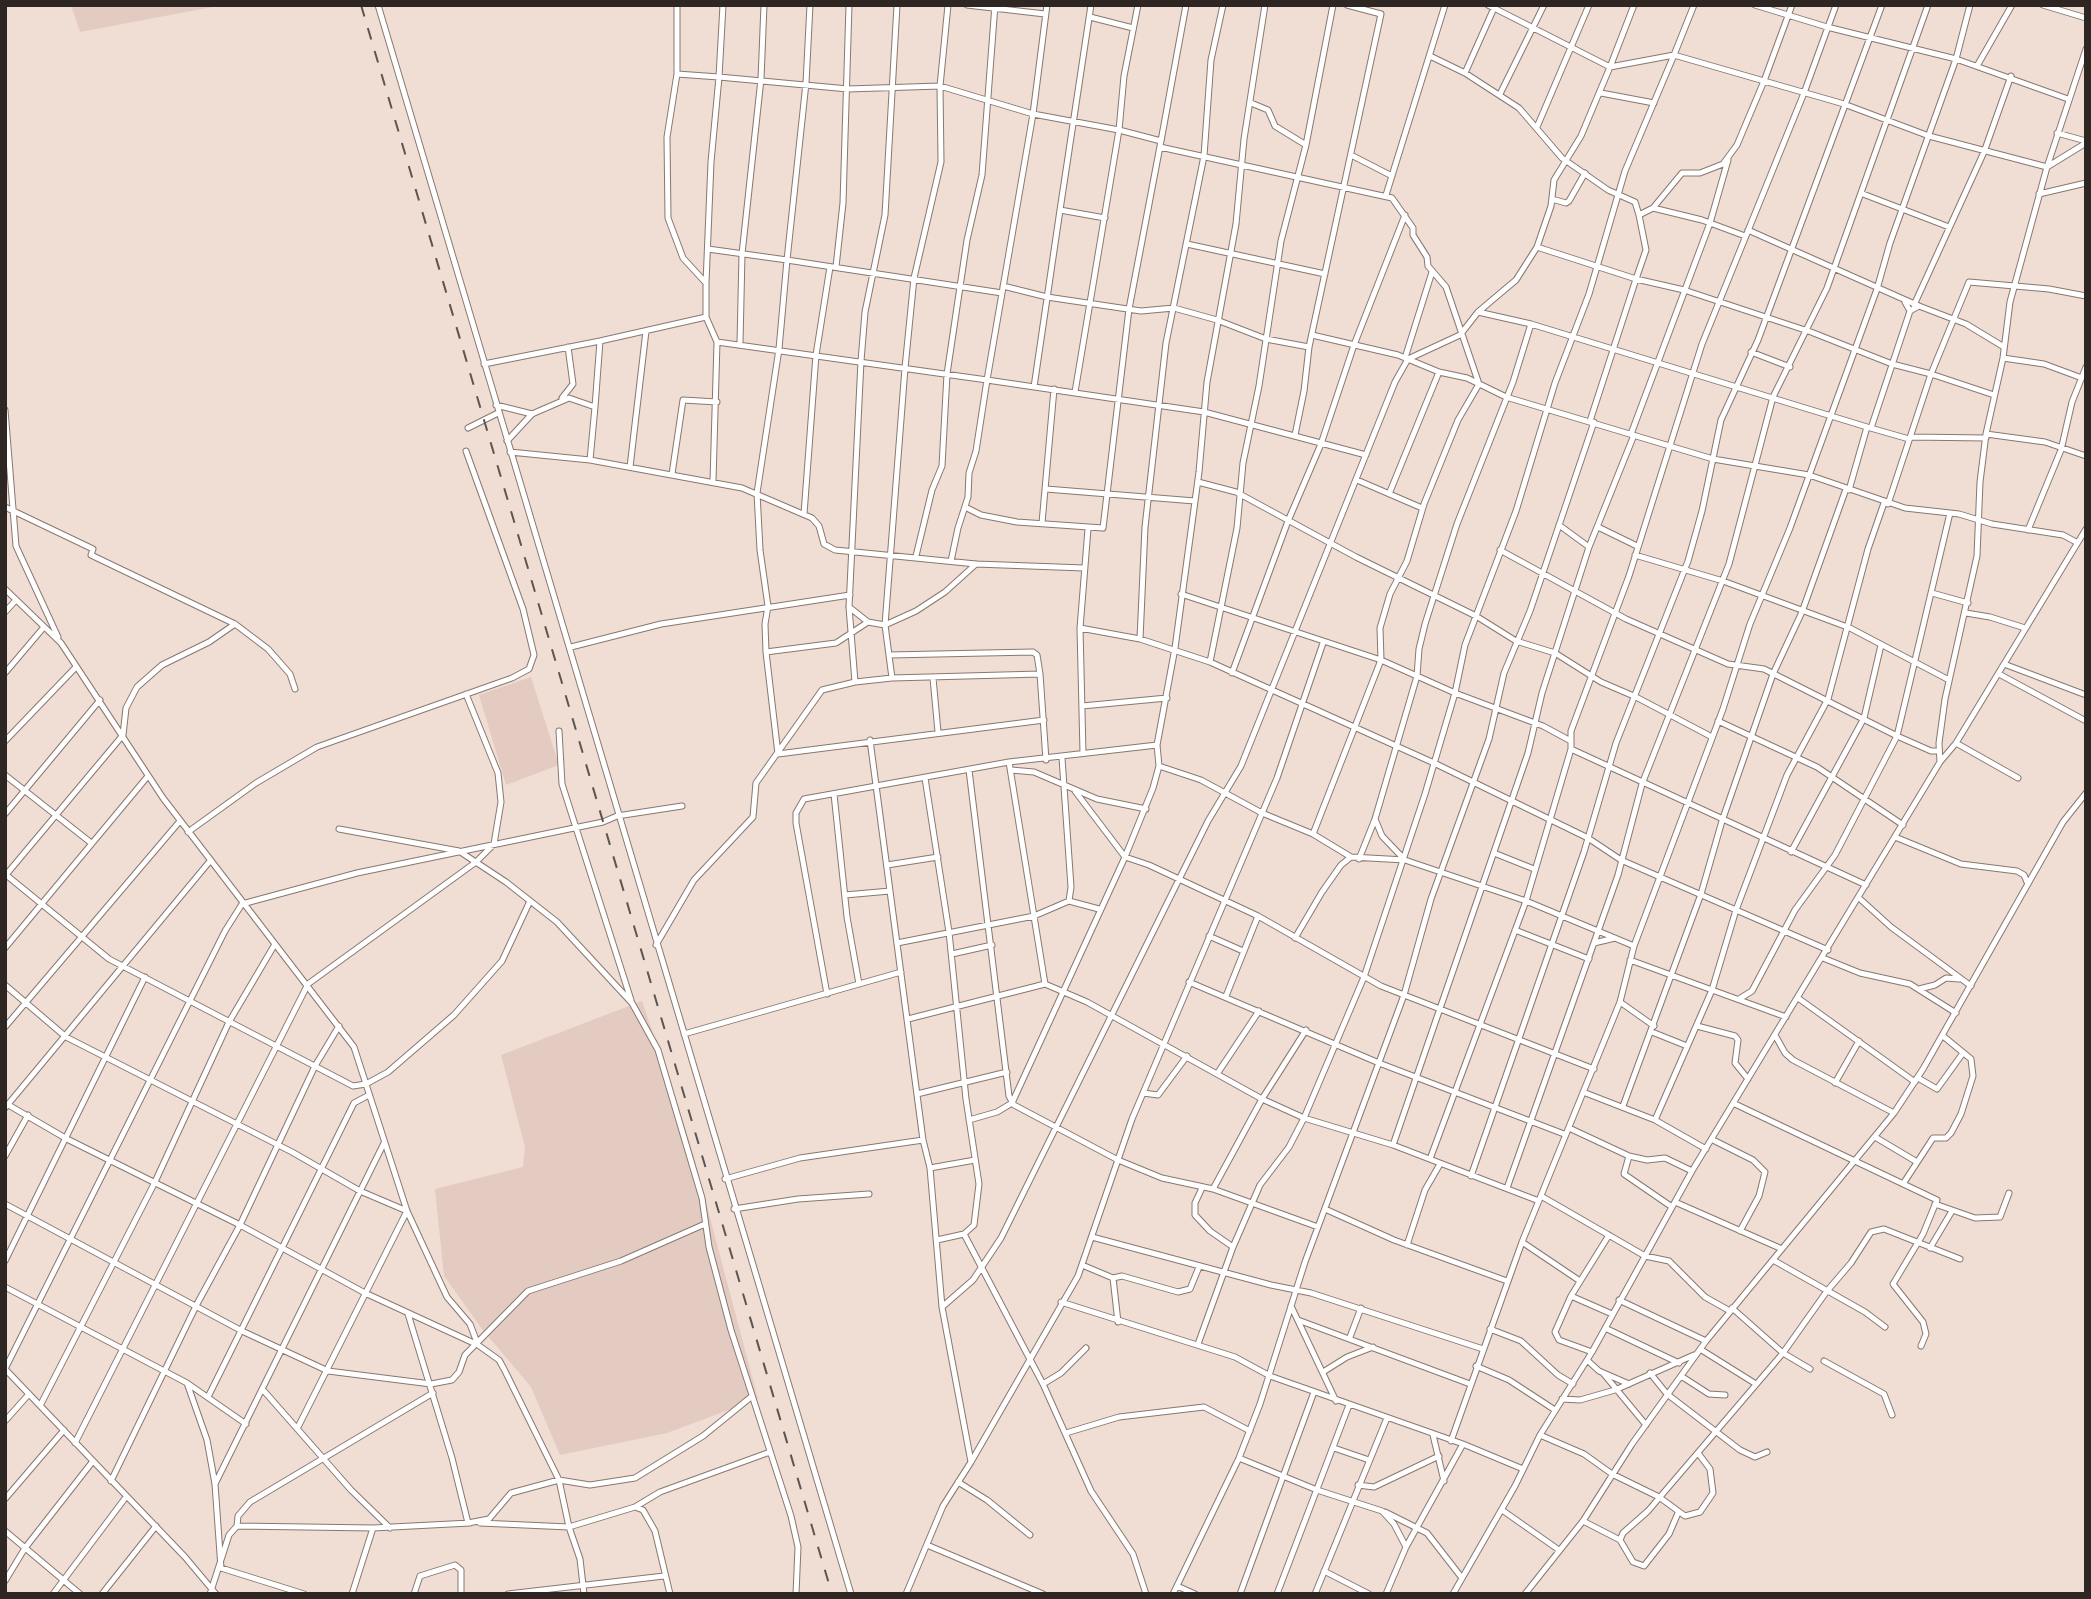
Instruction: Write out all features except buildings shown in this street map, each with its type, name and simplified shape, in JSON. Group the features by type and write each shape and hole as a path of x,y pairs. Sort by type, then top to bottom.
{"street":[{"path":"378,5 498,413 571,647 617,816 725,1179 851,1594"},
{"path":"677,5 677,74 667,137 668,218 683,258 706,283"},
{"path":"713,481 717,342 706,317 706,283 711,162 723,5"},
{"path":"740,344 742,254 761,79 764,5"},
{"path":"778,754 766,652 765,624 768,606 760,550 757,493 779,349 806,83 810,5"},
{"path":"804,514 816,355 844,203 849,5"},
{"path":"855,682 849,607 861,361 865,313 885,215 897,5"},
{"path":"892,678 885,625 905,368 914,278 941,162 940,86 948,5"},
{"path":"967,5 1045,14"},
{"path":"951,561 965,507 987,380 1032,114 1046,5"},
{"path":"1034,387 1091,5"},
{"path":"1076,392 1119,130 1124,76 1138,5"},
{"path":"965,507 988,517 1088,529 1103,527 1116,397 1129,309 1186,5"},
{"path":"1140,639 1147,497 1161,404 1166,342 1203,156 1211,60 1223,5"},
{"path":"969,1119 997,1112 1012,1103 1146,809 1159,766 1157,745 1175,648 1198,482 1204,412 1265,5"},
{"path":"1210,662 1222,607 1277,264 1295,176 1306,145 1334,5"},
{"path":"1347,5 1381,13"},
{"path":"1294,435 1304,391 1309,346 1344,185 1353,156 1383,5"},
{"path":"1386,195 1445,5"},
{"path":"1500,94 1544,5"},
{"path":"1537,127 1589,5"},
{"path":"1407,358 1460,335 1478,312 1516,280 1538,247 1552,199 1554,180 1567,162 1601,93 1634,5"},
{"path":"1198,1344 1233,1247 1265,1175 1289,1147 1304,1118 1339,1043 1364,977 1405,860 1476,616 1516,511 1547,408 1598,267 1625,171 1694,5"},
{"path":"1755,5 1827,27 1956,59 2011,76 2068,99"},
{"path":"1393,1145 1512,801 1536,725 1542,693 1589,547 1710,223 1729,158 1764,81 1792,5"},
{"path":"1430,1159 1526,901 1571,749 1569,740 1635,555 1702,344 1804,93 1836,5"},
{"path":"1471,1176 1562,916 1611,769 1616,743 1684,572 1702,511 1721,420 1766,318 1882,5"},
{"path":"1507,1188 1589,959 1622,860 1642,784 1723,581 1773,397 1808,331 1834,268 1863,194 1928,5"},
{"path":"1451,1441 1507,1281 1619,1002 1634,946 1877,289 1902,208 1956,59 1970,5"},
{"path":"1978,66 2012,5"},
{"path":"2043,5 2086,18"},
{"path":"1465,73 1492,6 1610,67 1674,55 1844,104 1929,136 2047,167 2086,142"},
{"path":"916,556 932,490 942,466 947,374 967,240 982,175 994,7"},
{"path":"1090,17 1133,28"},
{"path":"1940,762 1939,751 1949,680 1968,603 1979,521 1986,436 2003,358 2014,287 2047,167 2086,49"},
{"path":"1173,1594 1239,1458 1270,1376 1318,1227 1404,995 1442,871 1468,802 1497,709 1504,673 1559,525 1612,349 1646,250 1635,202 1619,196 1567,162 1519,108 1500,94 1430,56"},
{"path":"677,74 761,79 848,89 940,86 1032,114 1119,130 1203,156 1386,195 1405,215 1432,272 1446,287 1460,335 1479,384"},
{"path":"1623,1106 1702,894 1722,821 1773,674 1802,612 1914,307 1984,152 2011,76"},
{"path":"1601,93 1654,103"},
{"path":"1251,103 1268,110 1275,126 1306,145"},
{"path":"2057,134 2086,142"},
{"path":"1353,156 1392,176"},
{"path":"1639,215 1653,208 1682,173 1713,170 1729,158"},
{"path":"1552,199 1566,203 1569,201 1585,173"},
{"path":"2039,194 2086,183"},
{"path":"1863,194 1949,227"},
{"path":"1658,201 1669,211"},
{"path":"1653,208 1793,248 1914,307 1974,328 2004,348"},
{"path":"1060,210 1105,218"},
{"path":"1232,673 1288,521 1321,444 1354,345 1405,215"},
{"path":"1187,244 1325,274"},
{"path":"1538,247 1636,279 1684,290 1808,331 1892,364 1994,395"},
{"path":"708,249 1129,309 1174,308 1217,320 1266,339 1309,346"},
{"path":"942,1307 981,1268 1005,1228 1110,1015 1224,792 1241,766 1407,358 1432,272"},
{"path":"1655,1120 1712,990 1736,910 1763,839 1797,758 1828,699 1850,628 1868,549 1931,374 1969,282 2049,289 2086,296"},
{"path":"1478,312 1531,324 1909,438 2026,438 2086,456"},
{"path":"484,364 706,317"},
{"path":"1359,859 1376,819 1418,676 1419,649 1435,596 1464,506 1531,324"},
{"path":"630,467 646,331"},
{"path":"1312,335 1407,358 1439,373 1467,378 1506,397 1713,459 1809,475 1886,503 2063,535 2076,542"},
{"path":"590,460 600,341"},
{"path":"717,342 1161,404 1204,412 1366,455"},
{"path":"560,400 573,384 568,347"},
{"path":"1751,352 1790,367"},
{"path":"2003,358 2045,364 2082,378"},
{"path":"2028,530 2062,450 2072,402 2086,367"},
{"path":"1389,494 1439,373"},
{"path":"1313,834 1357,728 1381,660 1380,628 1397,575 1407,561 1422,508 1460,417 1479,384"},
{"path":"1042,523 1054,389"},
{"path":"507,441 532,414 560,400 569,398 595,407"},
{"path":"672,474 683,400 717,402"},
{"path":"496,405 532,414"},
{"path":"5,410 12,511 21,560 61,643 180,821 354,1047 407,1211 447,1297 470,1324 478,1345"},
{"path":"468,428 498,413"},
{"path":"188,832 256,783 317,747 523,673 534,662 523,610 466,451"},
{"path":"510,452 590,460 713,481 757,493 816,521 828,547 852,552 916,556 976,564 1084,568"},
{"path":"1357,480 1422,508"},
{"path":"1198,482 1241,494 1288,521 1476,616 1516,641 1555,653 1591,677 1712,737"},
{"path":"1046,489 1195,501"},
{"path":"5,507 93,549 91,555 235,624 268,649 290,674 295,690"},
{"path":"1738,999 1752,990 1782,931 1866,799 1897,736 1950,513"},
{"path":"1559,525 1589,547"},
{"path":"1598,527 1637,546"},
{"path":"1083,753 1080,628 1088,529"},
{"path":"1453,1594 1502,1510 1540,1435 1592,1352 1692,1171 1940,762 1956,743 2085,531"},
{"path":"1500,550 1660,635 1736,665 1744,664 1773,674 1828,699 1897,736 1931,751 1939,751"},
{"path":"1635,555 1684,572 1723,581 1850,628 1949,680"},
{"path":"849,607 868,622 885,625 916,611 945,592 976,564"},
{"path":"5,589 61,643"},
{"path":"1932,593 1968,603"},
{"path":"1181,594 1381,660 1569,740"},
{"path":"571,647 661,624 850,595"},
{"path":"5,612 16,600"},
{"path":"1966,613 2025,628"},
{"path":"766,652 834,643 868,622"},
{"path":"235,624 209,642 162,665 137,687 126,709 123,735 6,875 120,966 351,1086 366,1084 388,1072 454,1015 502,961 530,901"},
{"path":"5,673 44,627"},
{"path":"1080,628 1175,648 1210,662 1434,763 1588,838 1622,860 1828,950"},
{"path":"906,1594 943,1506 971,1462 1082,1265 1143,1093 1262,813 1304,705 1323,643"},
{"path":"1791,852 1864,718 1881,645"},
{"path":"889,655 1034,652 1040,674 1046,760"},
{"path":"2004,664 2086,695"},
{"path":"5,741 76,667"},
{"path":"656,946 694,880 753,817 757,783 819,692 855,682 892,678 1040,674"},
{"path":"1999,674 2086,721"},
{"path":"933,678 938,733"},
{"path":"75,1443 308,984 476,862 494,844 501,802 498,773 467,694"},
{"path":"1082,706 1167,698"},
{"path":"5,814 100,700"},
{"path":"778,754 870,740 1044,720"},
{"path":"1718,721 1831,776 1903,825"},
{"path":"559,731 562,785 632,1003 658,1050 702,1198 705,1224 751,1397 798,1547 796,1594"},
{"path":"870,740 923,1140 930,1168 942,1307 971,1462"},
{"path":"1956,743 2018,778"},
{"path":"827,995 796,813 804,799 1009,762 1046,760 1157,745"},
{"path":"1571,749 1722,821 1866,885"},
{"path":"1062,758 1071,887 1069,901"},
{"path":"1009,762 1045,984"},
{"path":"1159,766 1224,792 1262,813 1313,834 1351,857 1405,860 1442,871 1526,901 1634,946"},
{"path":"969,770 1012,1103"},
{"path":"1011,770 1043,774 1075,791 1146,809"},
{"path":"5,775 90,842"},
{"path":"5,948 90,842 148,776"},
{"path":"925,778 952,954 964,1083 979,1184 977,1219 964,1234 937,1240"},
{"path":"1075,791 1125,857 1181,879 1258,916 1364,977 1440,1010 1594,1069"},
{"path":"834,793 845,895 859,984"},
{"path":"1525,1594 1583,1521 1612,1474 1706,1341 1894,1113 1917,1080 1956,1013 2063,822 2086,793"},
{"path":"213,1592 156,1526 5,1369 225,931 242,904 458,851 577,827 617,816 682,806"},
{"path":"1376,819 1382,836 1405,860"},
{"path":"5,1027 180,821"},
{"path":"339,829 458,851 557,922 632,1003"},
{"path":"1895,837 1961,864 2017,871 2024,874 2027,882"},
{"path":"1494,853 1534,869"},
{"path":"887,865 938,857"},
{"path":"1295,938 1322,892 1341,865 1351,857"},
{"path":"210,861 120,966 65,1038 6,1105 154,1184 240,1225 365,1293 478,1345 499,1360 559,1480 569,1527 580,1559 584,1594"},
{"path":"845,895 890,891"},
{"path":"1859,898 1891,927 1971,986"},
{"path":"897,943 1034,916 1069,901 1099,909"},
{"path":"1226,996 1258,916"},
{"path":"1515,930 1589,959"},
{"path":"1209,936 1244,951"},
{"path":"1594,943 1615,937"},
{"path":"41,1404 154,1184 229,1022 275,944"},
{"path":"952,954 992,945"},
{"path":"1823,958 1919,989 1956,1013"},
{"path":"1630,960 1786,1017"},
{"path":"684,1034 901,972"},
{"path":"5,1261 145,977"},
{"path":"1919,989 1935,985 1946,978 1961,979"},
{"path":"1189,982 1339,1043 1379,1063 1456,1090 1564,1135"},
{"path":"908,1019 1045,984 1062,989 1262,1099 1304,1118 1393,1145 1471,1176 1540,1198 1645,1256 1670,1261 1705,1297 1731,1310 1783,1353 1810,1369"},
{"path":"5,985 65,1038 149,1078 360,1191 407,1211"},
{"path":"1752,990 1754,1005"},
{"path":"1798,998 1917,1080 1937,1089 1964,1053"},
{"path":"1619,1002 1653,1029 1687,1046"},
{"path":"1217,1074 1259,1011"},
{"path":"111,1480 197,1304 240,1225 315,1066 340,1026"},
{"path":"1697,1027 1735,1036 1738,1045 1735,1063 1748,1079"},
{"path":"1213,1189 1262,1099 1306,1030"},
{"path":"1775,1035 1787,1056 1894,1113"},
{"path":"1903,1184 1935,1136 1948,1137 1961,1114 1974,1066 1964,1053 1942,1036"},
{"path":"1836,1083 1859,1041"},
{"path":"1143,1093 1158,1095 1187,1056"},
{"path":"917,1094 1007,1072"},
{"path":"1583,1091 1655,1120 1706,1149"},
{"path":"208,1397 354,1103 369,1095"},
{"path":"1012,1103 1118,1160 1162,1178 1213,1189 1318,1227"},
{"path":"1735,1104 1781,1123 1936,1199 1918,1243 1895,1278 1893,1287 1923,1322 1926,1336 1922,1346"},
{"path":"5,1156 28,1115"},
{"path":"1569,1128 1629,1156 1647,1160 1665,1158 1692,1171"},
{"path":"1875,1137 1917,1162"},
{"path":"725,1179 800,1158 923,1140"},
{"path":"1713,1140 1753,1160 1765,1171 1760,1194 1740,1231"},
{"path":"215,1484 264,1391 384,1143"},
{"path":"1629,1156 1623,1170 1626,1177 1673,1204 1782,1249"},
{"path":"930,1168 975,1160"},
{"path":"1407,1245 1425,1190 1440,1164"},
{"path":"1202,1188 1195,1203 1195,1214 1210,1231 1233,1247"},
{"path":"1935,1204 1975,1218 2002,1217 2009,1193"},
{"path":"734,1209 798,1199 869,1194"},
{"path":"5,1204 156,1282 242,1331 328,1371 431,1384 452,1380 459,1372 465,1355 478,1345 511,1306 528,1291 621,1261 705,1224"},
{"path":"1325,1209 1407,1245 1507,1281"},
{"path":"298,1427 407,1211"},
{"path":"1930,1248 1952,1211"},
{"path":"1620,1540 1783,1353 1875,1229 1884,1229 1960,1259"},
{"path":"964,1234 1043,1384 1091,1491 1133,1554 1146,1594"},
{"path":"1592,1352 1555,1336 1558,1322 1571,1296 1609,1235"},
{"path":"1092,1237 1361,1308 1483,1349"},
{"path":"1522,1242 1580,1281"},
{"path":"1773,1260 1885,1327"},
{"path":"1082,1265 1113,1278 1122,1276 1182,1292 1190,1289 1199,1267"},
{"path":"1113,1278 1118,1322"},
{"path":"5,1287 187,1383 246,1424"},
{"path":"1571,1296 1612,1314"},
{"path":"1619,1300 1706,1341"},
{"path":"1061,1302 1235,1357 1270,1376 1464,1444 1523,1469"},
{"path":"1291,1305 1336,1401"},
{"path":"1350,1337 1361,1308"},
{"path":"408,1314 431,1384 468,1523"},
{"path":"1298,1320 1350,1337 1470,1384"},
{"path":"1605,1328 1679,1363"},
{"path":"1490,1329 1521,1341 1558,1376 1573,1384"},
{"path":"1323,1372 1347,1357 1374,1347"},
{"path":"1043,1384 1061,1373 1086,1348"},
{"path":"1699,1352 1756,1384"},
{"path":"1562,1399 1580,1400 1615,1390 1699,1352"},
{"path":"1587,1360 1603,1373 1646,1425"},
{"path":"1824,1361 1884,1394 1892,1415"},
{"path":"1476,1366 1509,1380 1555,1410"},
{"path":"1603,1373 1629,1384"},
{"path":"1650,1373 1667,1394 1745,1452 1755,1457 1767,1452"},
{"path":"1681,1376 1709,1394 1725,1395"},
{"path":"187,1383 203,1425 215,1484 221,1568"},
{"path":"264,1391 390,1528"},
{"path":"1240,1594 1314,1392"},
{"path":"213,1592 229,1535 237,1526 238,1516 250,1502 433,1393"},
{"path":"5,1421 29,1394"},
{"path":"468,1523 489,1519 511,1493 559,1480 590,1485 635,1478 703,1436 751,1397"},
{"path":"1277,1594 1349,1405"},
{"path":"1066,1433 1119,1418 1204,1407 1250,1431"},
{"path":"1315,1594 1350,1501 1387,1418"},
{"path":"5,1499 64,1430"},
{"path":"1433,1435 1444,1481"},
{"path":"1540,1435 1584,1454 1612,1474 1660,1497 1678,1513 1690,1516 1700,1512 1713,1493 1710,1469 1698,1453"},
{"path":"1386,1594 1406,1547 1464,1444"},
{"path":"1334,1448 1368,1460"},
{"path":"237,1526 390,1528 468,1523 569,1527 635,1507 660,1492 770,1452"},
{"path":"1358,1485 1374,1487 1438,1456"},
{"path":"1239,1458 1317,1490 1382,1511 1417,1527 1444,1551 1462,1578"},
{"path":"5,1581 25,1548 93,1461"},
{"path":"958,1482 987,1500 1030,1535"},
{"path":"53,1594 126,1497"},
{"path":"635,1507 643,1510 655,1531 670,1594"},
{"path":"1502,1510 1559,1550"},
{"path":"1382,1511 1394,1524 1406,1547"},
{"path":"1583,1521 1620,1540 1633,1562 1644,1566 1669,1534 1678,1513"},
{"path":"102,1594 156,1526"},
{"path":"352,1594 373,1528"},
{"path":"5,1531 80,1594"},
{"path":"927,1545 1043,1594"},
{"path":"414,1594 417,1579 423,1573 457,1565 461,1574 461,1594"},
{"path":"221,1568 304,1594"},
{"path":"1324,1571 1369,1594"},
{"path":"508,1594 664,1576"},
{"path":"1177,1586 1195,1594"}],"shaded area":[{"path":"71,5 223,5 80,32"},
{"path":"531,677 559,765 506,785 479,695"},
{"path":"642,1001 690,1142 758,1399 667,1433 560,1455 531,1387 482,1329 444,1276 435,1189 523,1167 525,1147 501,1055"}],"railway":[{"path":"361,5 832,1594"}]}
